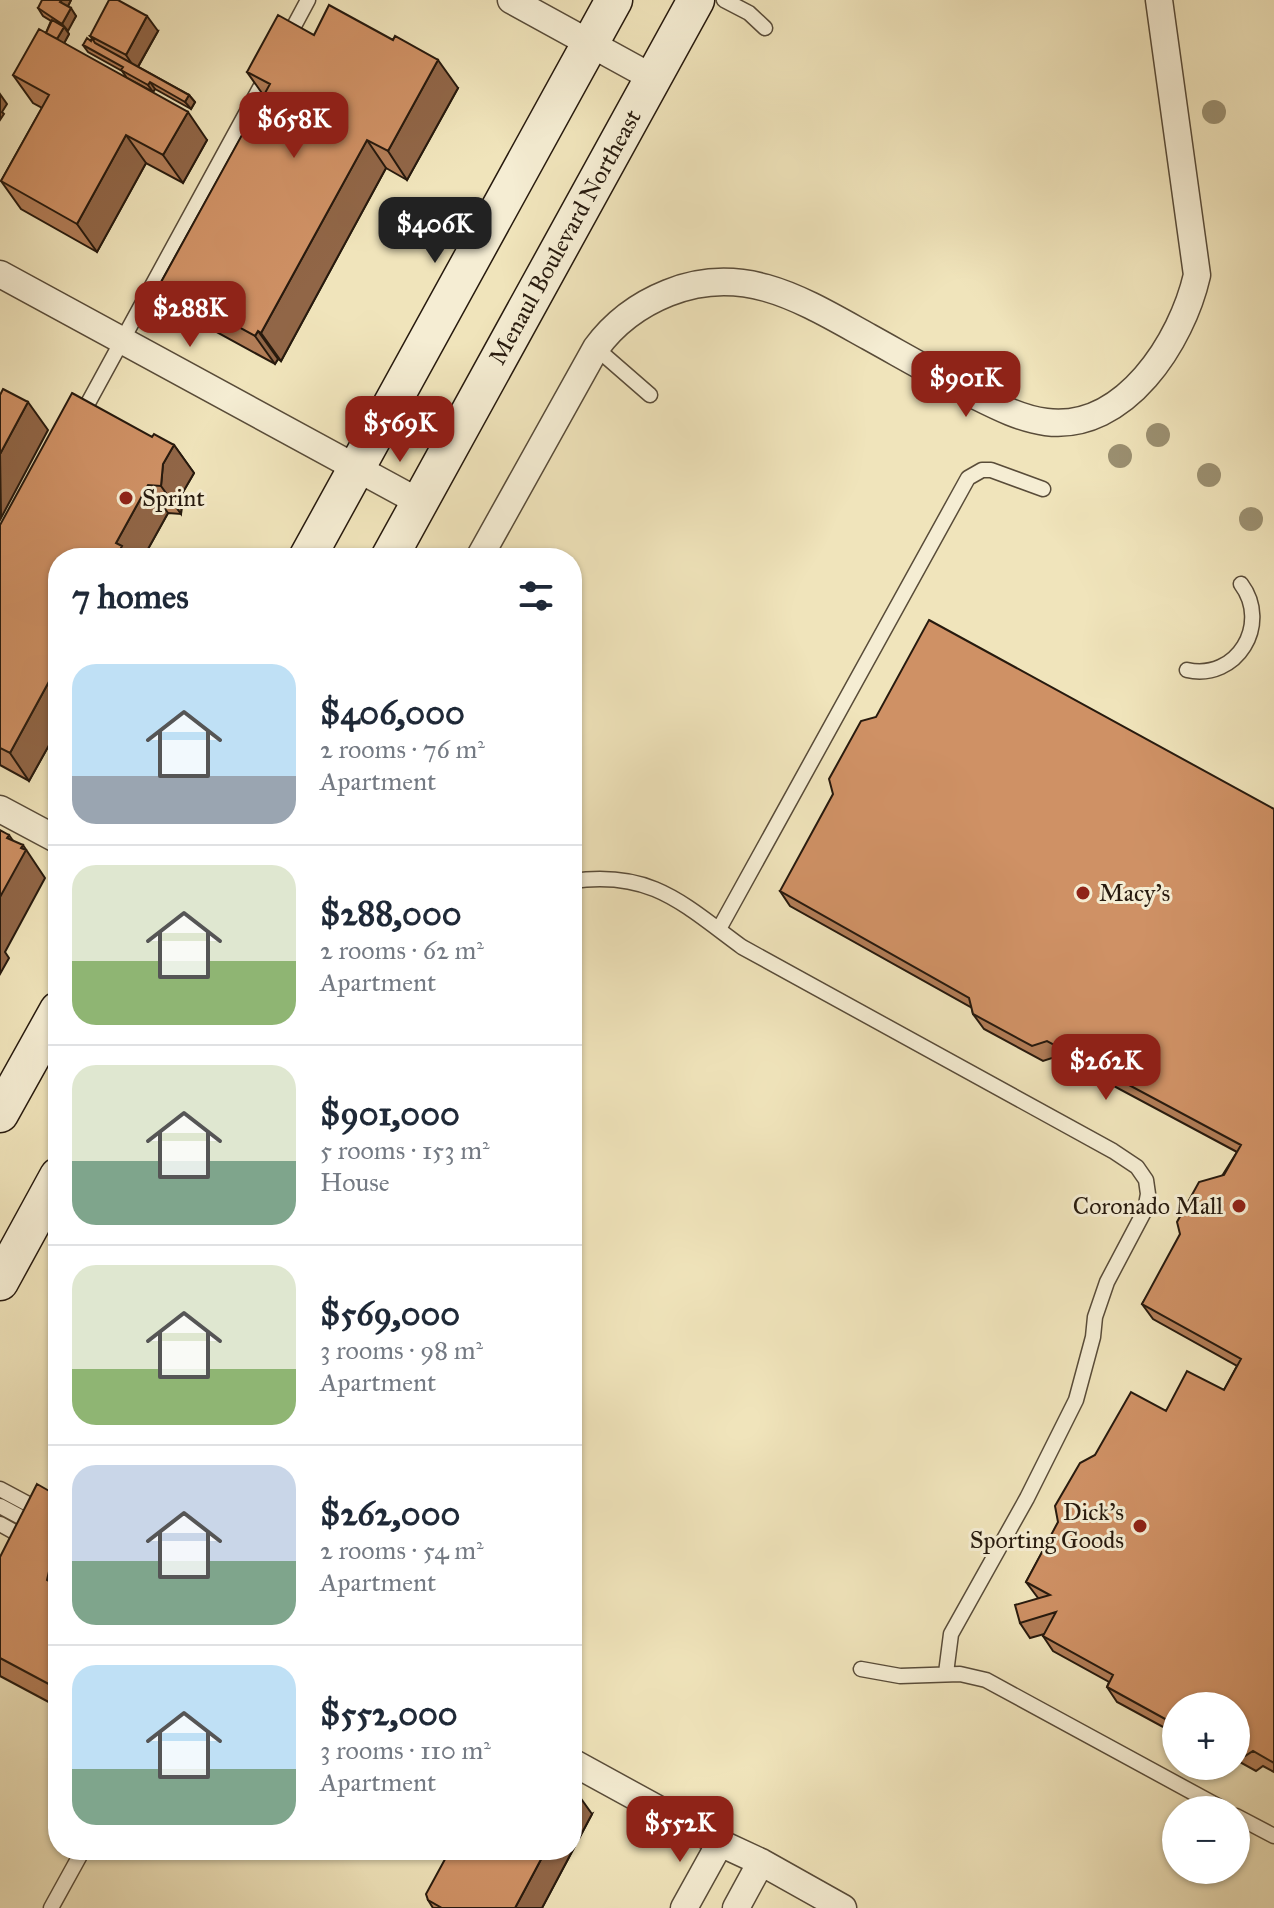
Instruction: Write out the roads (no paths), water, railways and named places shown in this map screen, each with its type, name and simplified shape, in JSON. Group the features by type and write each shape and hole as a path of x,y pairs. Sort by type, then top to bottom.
{"main road":[{"path":"313,548 614,0"},
{"name":"Menaul Boulevard Northeast","path":"394,548 696,0"},
{"path":"0,1114 48,1028"},
{"path":"0,1282 48,1194"}],"street":[{"path":"511,0 653,78"},
{"path":"485,548 596,348 622,319 659,296 683,287 708,281 742,282 795,297 976,396 1046,422 1090,416 1130,393 1165,354 1189,303 1197,275 1159,0"},
{"path":"0,274 419,502"},
{"path":"0,809 48,835"},
{"path":"582,1767 843,1908"},
{"path":"684,1908 720,1843"},
{"path":"736,1908 761,1862"}],"lane":[{"path":"72,433 308,0"},
{"path":"724,0 749,13 765,28"},
{"path":"596,348 650,395"},
{"path":"719,929 968,478 982,470 991,470 1043,489"},
{"path":"1187,670 1200,673 1215,671 1227,664 1247,640 1254,610 1250,596 1241,584"},
{"path":"582,880 611,878 642,883 690,909 742,947 1113,1151 1137,1167 1146,1180 1148,1194 1145,1210 1107,1282 1095,1317 1093,1337 1076,1400 1027,1498 951,1634 946,1673"},
{"path":"0,1489 48,1515"},
{"path":"0,1506 48,1532"},
{"path":"0,1524 48,1550"},
{"path":"861,1669 900,1676 946,1673 994,1684 1199,1796"},
{"path":"1250,1823 1274,1836"},
{"path":"51,1908 77,1860"}],"place":[{"name":"Sprint","path":"126,498"},
{"name":"Macy's","path":"1083,893"},
{"name":"Coronado Mall","path":"1239,1206"},
{"name":"Dick's Sporting Goods","path":"1140,1526"}]}
